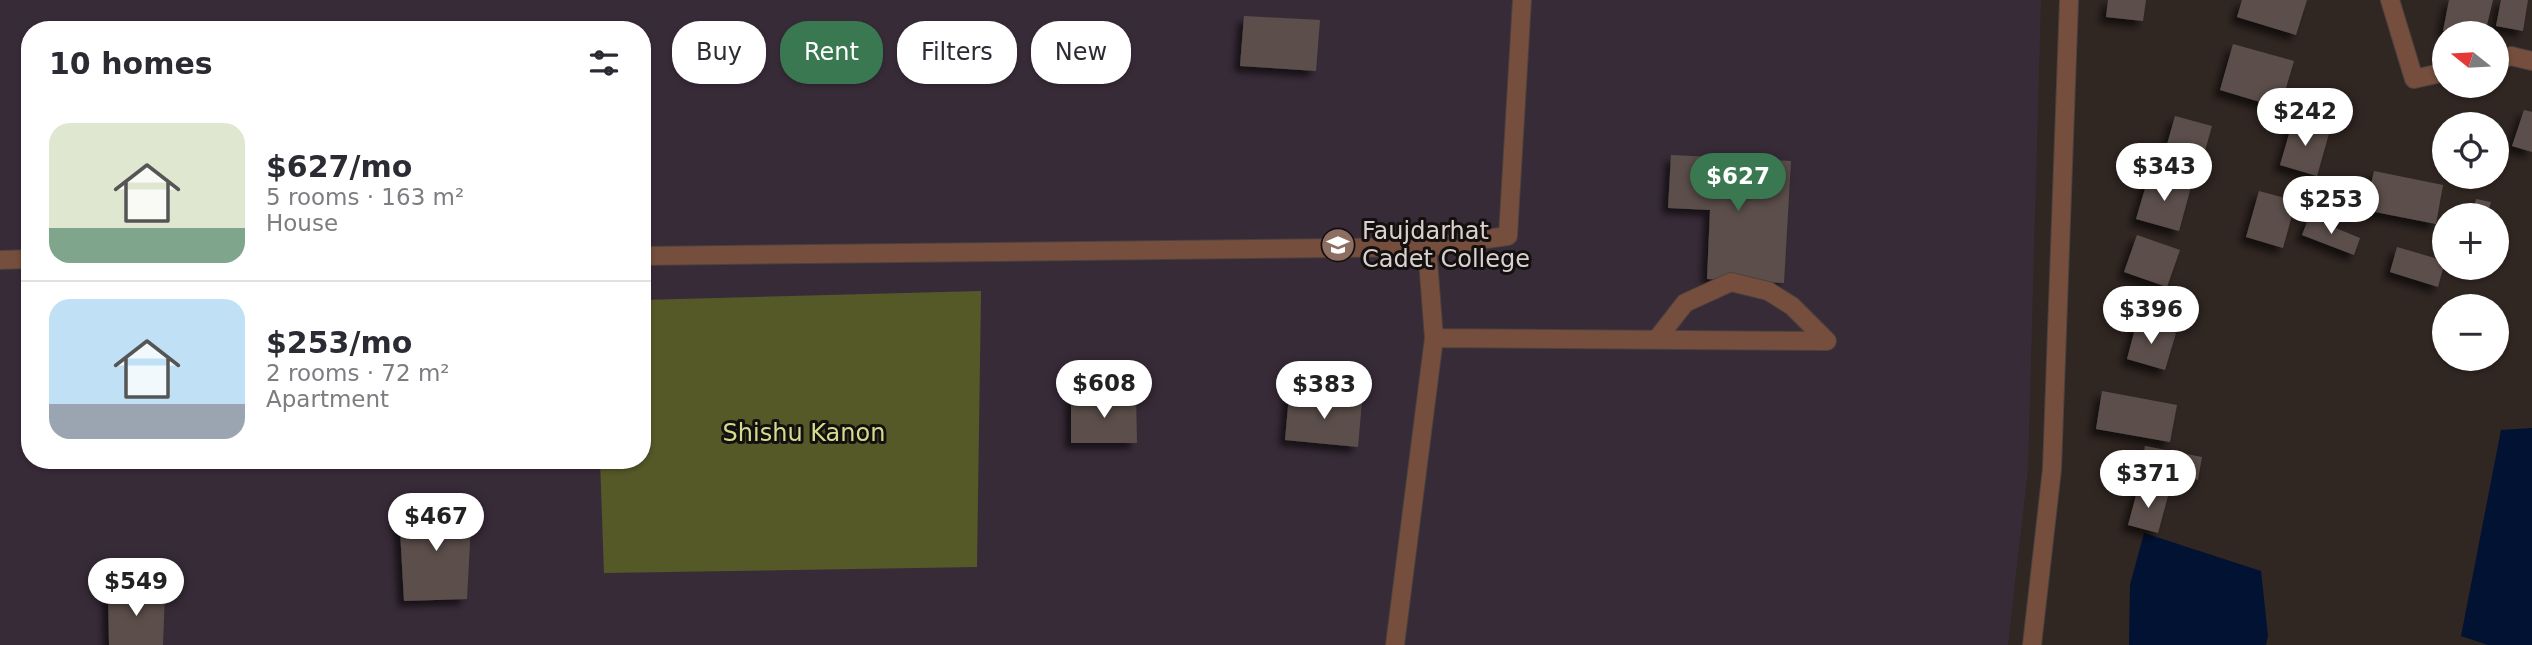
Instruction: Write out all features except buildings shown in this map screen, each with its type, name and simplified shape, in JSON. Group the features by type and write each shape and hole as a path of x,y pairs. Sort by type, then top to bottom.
{"street":[{"path":"651,256 1427,247 1508,236 1522,0"},
{"path":"2032,645 2052,469 2069,0"},
{"path":"2390,0 2414,79 2432,75"},
{"path":"2510,56 2532,61"},
{"path":"1395,645 1434,338 1427,247"},
{"path":"0,260 21,259"},
{"path":"1434,338 1827,341 1792,306 1768,291 1731,282 1685,303 1657,338"}],"shaded area":[{"name":"Faujdarhat Cadet College","path":"0,0 2041,0 2028,469 2008,645 0,645"}],"green space":[{"name":"Shishu Kanon","path":"981,291 977,567 604,573 600,469 651,469 651,300"}],"water":[{"path":"2532,428 2532,645 2488,645 2461,636 2501,430"},
{"path":"2144,533 2261,571 2268,636 2266,645 2129,645 2130,585"}],"place":[{"name":"Faujdarhat Cadet College","path":"1338,245"}]}
